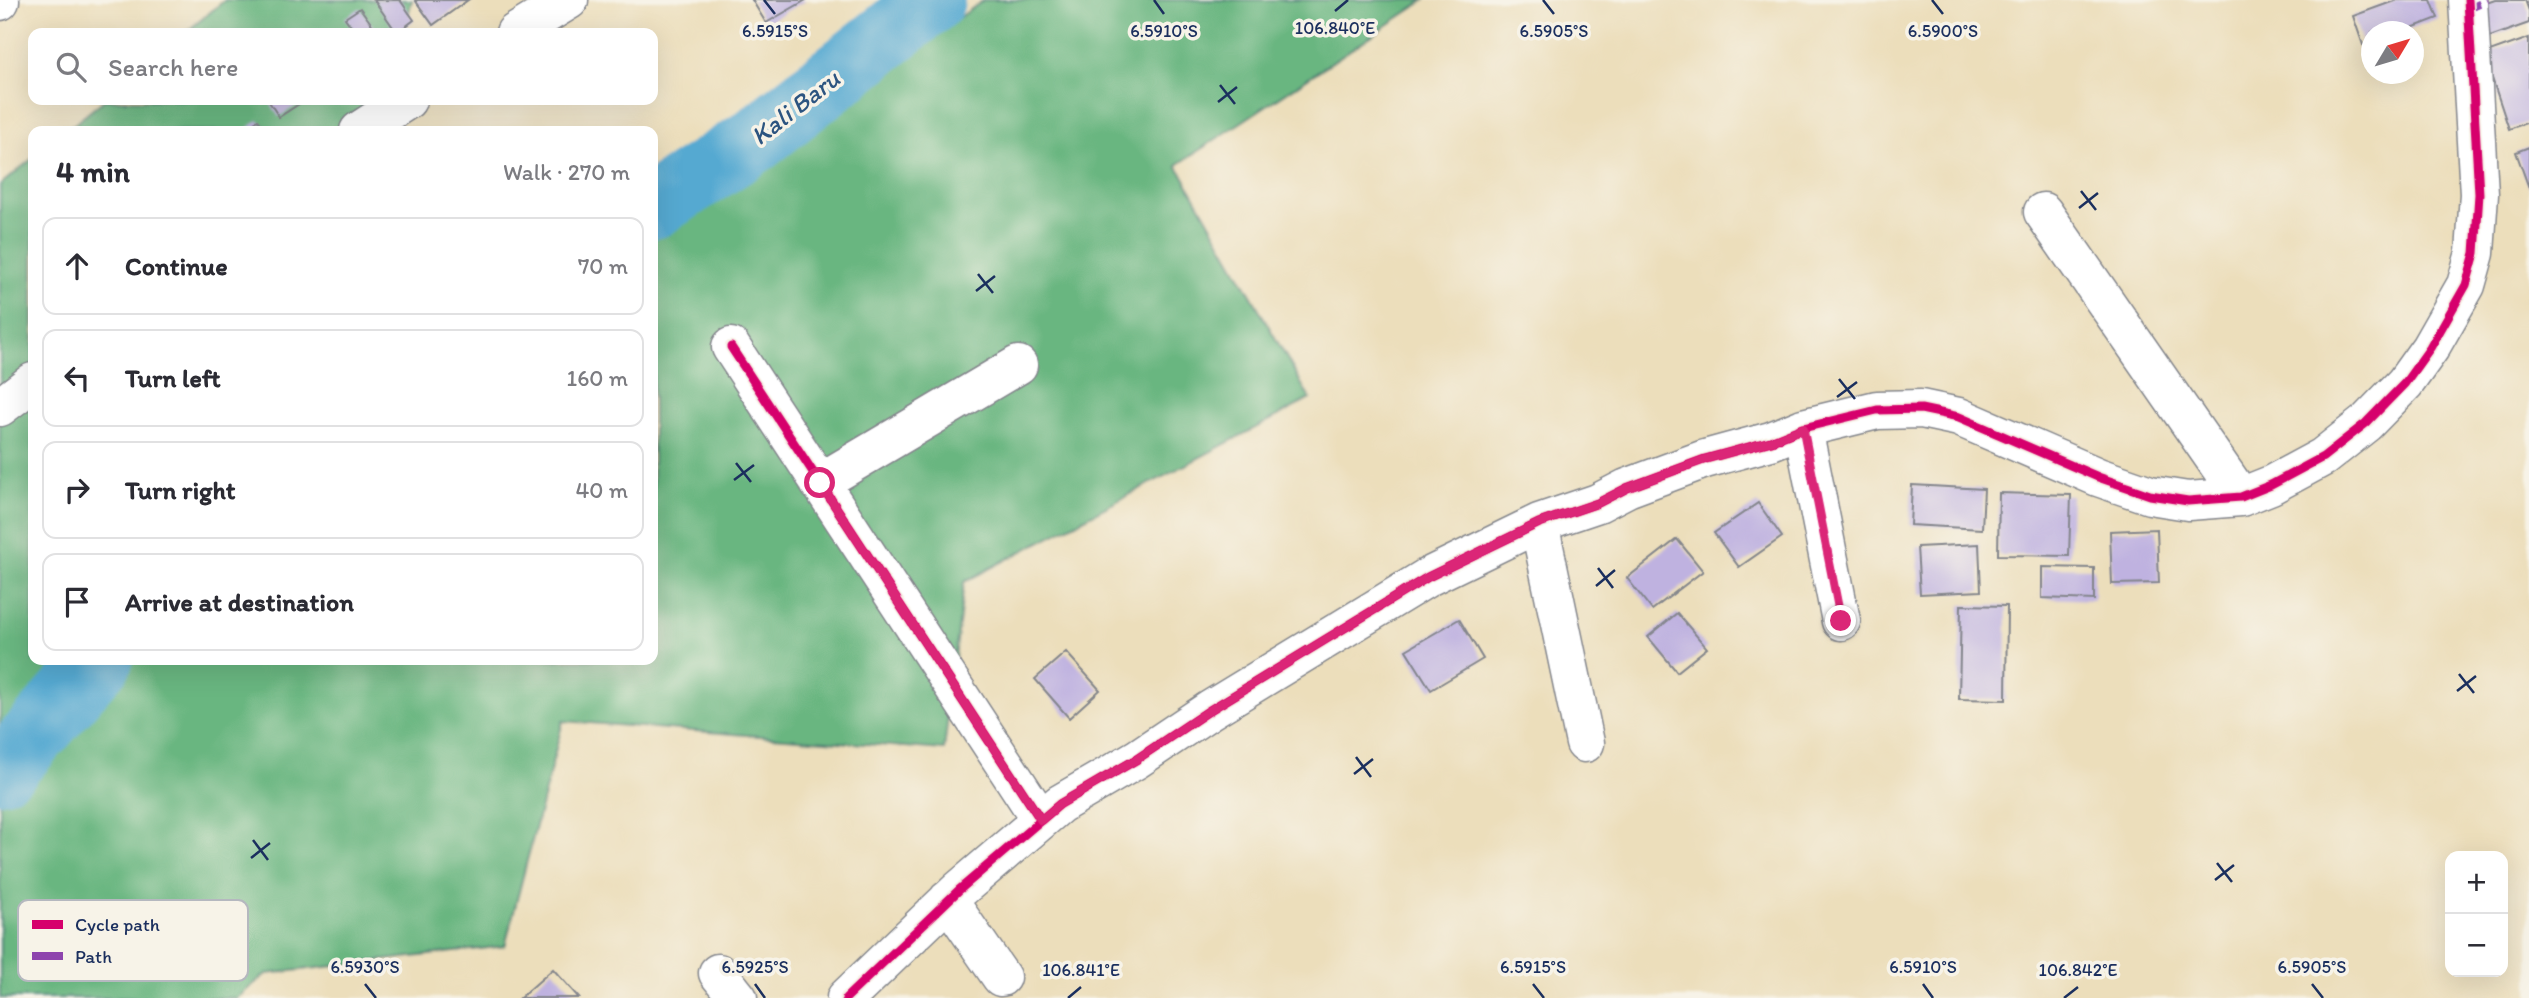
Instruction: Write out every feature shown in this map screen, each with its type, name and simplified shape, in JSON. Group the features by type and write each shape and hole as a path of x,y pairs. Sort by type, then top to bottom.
{"street":[{"path":"523,28 569,0"},
{"path":"846,998 948,900 1060,804 1137,759 1210,710 1428,577 1539,523 1598,503 1627,488 1706,459 1771,441 1803,428 1877,410 1921,409 1959,416 2098,477 2150,495 2188,501 2241,496 2271,485 2323,457 2367,423 2406,383 2445,325 2466,285 2475,253 2479,194 2474,3"},
{"path":"367,126 399,105"},
{"path":"2043,212 2241,496"},
{"path":"731,347 1041,820"},
{"path":"820,483 1018,365"},
{"path":"0,407 28,386"},
{"path":"1803,428 1841,621"},
{"path":"1539,523 1585,743"},
{"path":"948,900 1001,977"}],"green space":[{"path":"225,0 412,0 404,28 191,28"},
{"path":"984,0 1425,0 1177,165 1310,399 964,582 944,750 563,721 505,946 266,974 237,998 0,998 0,185 28,162 28,665 658,665 658,203 714,192"},
{"path":"98,105 383,105 377,126 72,126"}],"building":[{"path":"374,0 400,0 414,20 404,28 394,28"},
{"path":"415,0 468,0 433,25"},
{"path":"752,0 806,0 766,23"},
{"path":"2397,0 2431,0 2438,18 2424,23 2424,21 2361,21 2361,39 2353,16"},
{"path":"2495,0 2525,0 2529,23 2487,38 2475,7"},
{"path":"360,8 374,28 352,28 345,18"},
{"path":"2529,38 2529,122 2509,129 2484,54"},
{"path":"271,105 297,105 279,117"},
{"path":"258,120 263,126 251,126"},
{"path":"2529,147 2529,188 2516,152"},
{"path":"1912,485 1984,489 1982,529 1910,525"},
{"path":"1999,493 2071,495 2069,556 1998,555"},
{"path":"1758,503 1782,537 1739,567 1714,533"},
{"path":"2157,529 2159,583 2112,584 2110,531"},
{"path":"1677,539 1703,571 1652,610 1627,578"},
{"path":"1979,544 1981,591 1920,594 1917,547"},
{"path":"2042,567 2094,568 2094,600 2042,598"},
{"path":"1961,605 2007,606 2006,700 1959,699"},
{"path":"1677,613 1707,648 1677,672 1648,637"},
{"path":"1459,619 1483,659 1431,690 1406,650"},
{"path":"1066,652 1100,690 1069,718 1035,679"},
{"path":"553,969 579,998 520,998"}],"waterway":[{"name":"Kali Baru","path":"658,203 755,140 932,0"},
{"name":"Kali Baru","path":"0,770 9,764 96,665"}],"marked path":[{"path":"2467,9 2487,0"}],"cycle path":[{"path":"846,998 959,890 1060,804 1137,759 1210,710 1428,577 1539,523 1598,503 1627,488 1705,459 1771,441 1803,428 1877,410 1921,409 1959,417 2098,477 2150,495 2188,501 2241,497 2271,485 2323,457 2366,423 2405,383 2430,348 2466,285 2475,253 2479,194 2468,0"},
{"path":"731,347 1041,820"}],"route":[{"path":"820,483 1041,820 1060,804 1137,759 1210,710 1428,577 1539,523 1598,503 1627,488 1803,428 1841,621"}]}
